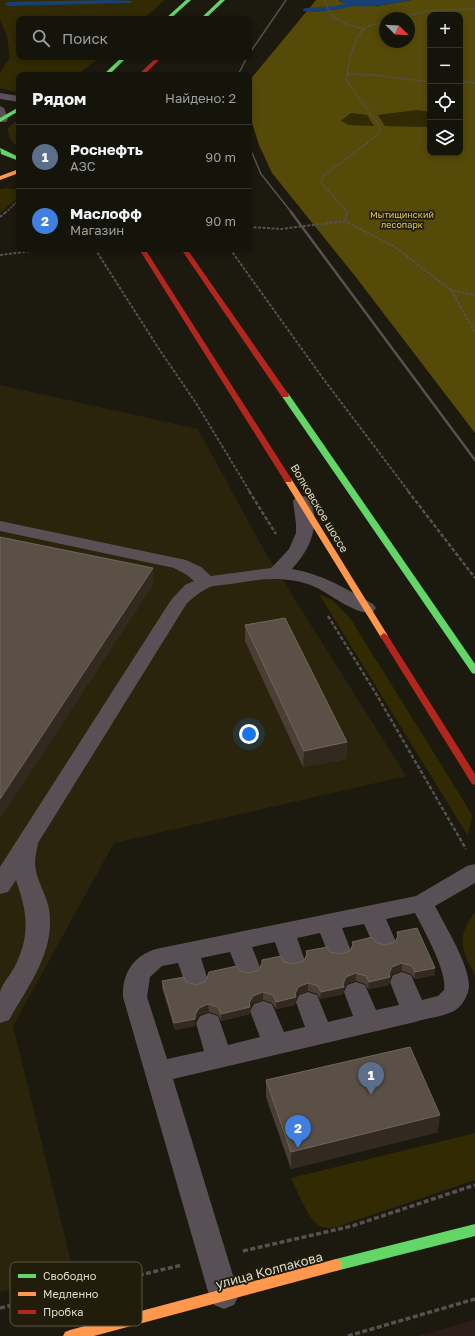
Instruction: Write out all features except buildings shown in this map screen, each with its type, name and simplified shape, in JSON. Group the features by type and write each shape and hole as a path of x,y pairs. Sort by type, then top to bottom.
{"main road":[{"path":"171,16 189,0"},
{"path":"205,16 223,0"},
{"path":"109,72 122,60"},
{"path":"144,72 157,60"},
{"path":"1,117 16,110"},
{"path":"0,150 3,153 16,158"},
{"path":"0,178 16,172"},
{"name":"Волковское шоссе","path":"144,252 197,338 302,501 366,608 475,782"},
{"path":"186,252 475,671"},
{"name":"улица Колпакова","path":"142,1317 475,1230"},
{"name":"улица Колпакова","path":"70,1336 108,1326"}],"lane":[{"path":"0,96 16,99"},
{"path":"276,573 292,560 302,545 306,516 302,501"},
{"path":"0,526 179,564 192,569 206,582"},
{"path":"0,886 180,600 192,589 206,582 276,573 303,576 333,588 366,608"},
{"path":"0,1012 29,963 37,944 39,925 37,907 27,881 24,863 27,843"},
{"path":"224,1295 135,997 134,982 139,972 148,962 156,958 422,902 475,872"},
{"path":"158,1072 445,1004 451,1000 455,994 457,978 422,902"},
{"path":"371,913 384,942"},
{"path":"327,922 339,951"},
{"path":"283,931 293,961"},
{"path":"238,941 249,970"},
{"path":"188,951 196,981"},
{"path":"402,982 416,1012"},
{"path":"356,992 370,1023"},
{"path":"308,1002 320,1034"},
{"path":"264,1011 276,1045"},
{"path":"209,1023 219,1058"}],"path":[{"path":"325,0 325,6 332,17 344,24 364,28 379,24"},
{"path":"415,14 434,10 475,9"},
{"path":"345,221 347,212 321,183 323,176 380,132 378,124 346,80 351,53 364,28"},
{"path":"347,74 376,75 427,82"},
{"path":"463,81 475,83"},
{"path":"0,217 16,203"},
{"path":"252,227 281,229 345,221 395,247 451,290 475,332"},
{"path":"0,255 24,252"},
{"path":"232,252 318,371 475,578"},
{"path":"451,290 475,295"},
{"path":"348,1336 475,1299"}],"shaded area":[{"path":"0,0 165,0 146,16 16,16 16,60 96,60 81,72 16,72 16,92 0,88 0,73 10,57 7,36 0,20"},
{"path":"418,110 427,112 427,127 385,126 378,115"},
{"path":"351,113 367,115 375,126 349,125 341,121"},
{"path":"16,121 16,145 10,139 8,128"},
{"path":"6,188 16,190 16,200 0,213 0,189"},
{"path":"0,385 198,429 265,552 406,776 114,843 13,1026 71,1262 10,1262 10,1290 0,1292"},
{"path":"319,594 332,600 350,618 468,808 472,816 468,836"},
{"path":"475,912 475,975 466,958 463,937 465,929"},
{"path":"475,1133 475,1180 333,1228 321,1227 314,1221 303,1203 291,1178"},
{"path":"475,1320 475,1336 418,1336"}],"green space":[{"name":"Мытищинский лесопарк","path":"316,0 339,0 341,2 377,6 411,0 475,0 475,433 355,276 272,173 259,145 252,123 252,77","holes":["351,113 367,115 374,126 349,125 341,121"]}],"water":[{"path":"339,0 411,0 364,7 346,4"}],"waterway":[{"path":"305,10 336,8 366,0"},
{"path":"8,4 130,1"}],"railway":[{"path":"252,50 286,0"},
{"path":"240,72 246,60"},
{"path":"252,153 261,174 292,213"},
{"path":"291,212 475,460"}],"traffic: fast":[{"path":"170,16 189,0"},
{"path":"205,16 223,0"},
{"path":"109,72 122,60"},
{"path":"0,120 16,111"},
{"path":"0,150 3,153 16,158"},
{"path":"285,395 475,671"},
{"path":"336,1265 475,1230"}],"traffic: slow":[{"path":"0,178 16,172"},
{"path":"288,480 384,636"},
{"path":"142,1317 336,1265"},
{"path":"70,1336 107,1326"}],"traffic: jam":[{"path":"144,72 157,60"},
{"path":"144,252 288,480"},
{"path":"186,252 285,395"},
{"path":"384,636 475,782"}],"place":[{"name":"Роснефть","path":"371,1095"},
{"name":"Маслофф","path":"298,1148"}]}
